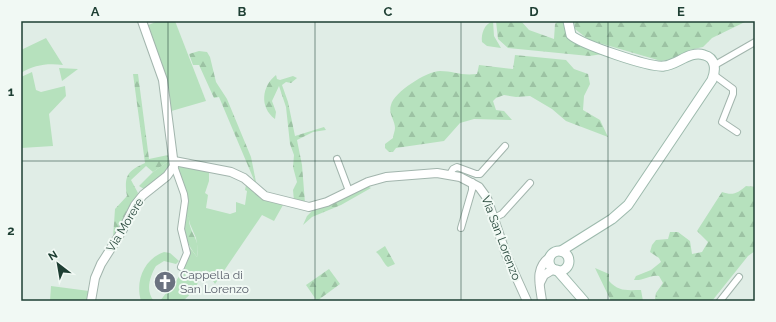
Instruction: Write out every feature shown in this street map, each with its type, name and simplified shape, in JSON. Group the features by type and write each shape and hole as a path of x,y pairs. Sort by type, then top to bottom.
{"main road":[{"path":"556,270 563,270 565,258 576,244 612,219 628,205 714,70 710,57 700,54 693,55 663,66 649,65 581,41 571,35 568,21"},
{"path":"573,288 568,276 565,258 556,252 550,257 550,264 584,301"}],"street":[{"path":"142,21 163,80 174,163 185,201 181,229 187,253 181,267"},
{"path":"737,132 722,122 733,94 733,89 714,70 755,42"},
{"path":"450,174 453,169 457,167 480,174 505,146"},
{"path":"337,159 350,191"},
{"name":"Via San Lorenzo","path":"174,163 236,174 266,196 303,207 320,205 386,177 417,173 450,174 472,182 487,198 507,256 527,301"},
{"name":"Via Morere","path":"91,301 95,278 98,271 122,231 135,205 143,194 168,176 174,163"},
{"path":"461,228 472,190 472,182"},
{"path":"494,218 502,214 530,183"},
{"path":"542,301 539,276 541,266 550,257"},
{"path":"540,284 544,275 556,270"},
{"path":"720,301 739,277"}],"green space":[{"path":"158,21 175,21 206,101 168,112 146,26"},
{"path":"493,21 494,36 501,48 487,46 482,42 482,36 487,24"},
{"path":"496,21 521,21 529,30 554,39 555,24 558,21 563,21 567,35 603,54 589,56 508,48 498,39"},
{"path":"574,21 747,21 712,38 703,47 689,50 676,58 661,61 589,40 575,29"},
{"path":"46,38 63,65 41,65 21,73 21,50"},
{"path":"199,51 207,52 210,57 216,82 227,99 251,157 257,187 219,97 214,98 199,65 193,65 189,54"},
{"path":"515,55 566,60 574,69 588,74 590,84 584,96 583,110 600,120 608,137 566,121 552,109 530,96 516,97 504,95 493,101 496,110 504,111 512,120 474,119 460,123 444,141 396,148 393,152 389,152 385,148 385,144 393,138 395,129 390,111 393,100 412,83 427,74 440,71 477,74 479,65 513,69"},
{"path":"59,68 78,69 62,81"},
{"path":"32,72 36,90 41,92 65,86 66,96 49,114 53,146 21,148 21,77"},
{"path":"133,74 138,74 149,159 168,155 170,160 153,172 146,166 131,180 138,193 113,238 115,209 127,196 126,184 128,175 134,169 145,163"},
{"path":"276,75 277,79 280,80 293,76 297,78 291,83 286,82 282,85 288,102 295,136 324,127 326,130 313,132 297,140 302,165 305,203 294,201 293,190 297,182 293,167 294,155 290,144 286,107 279,86 272,101 276,112 275,119 266,109 264,97 265,91 271,80"},
{"path":"170,160 167,169 161,177 144,189 139,186 153,172"},
{"path":"180,165 209,171 209,181 205,193 208,195 206,208 230,214 236,212 236,202 245,205 247,191 245,190 246,185 261,199 283,205 274,221 262,215 215,284 206,270 202,274 193,291 183,301 160,301 175,283 187,263 190,248 197,257 198,251 196,238 190,224 186,207 187,196 178,169"},
{"path":"367,186 371,188 341,205 312,217 303,225 307,216 313,210"},
{"path":"746,186 755,187 755,251 748,256 712,301 658,301 655,299 656,293 663,283 659,276 634,280 636,276 651,270 661,262 659,258 650,252 652,245 656,240 668,239 670,232 678,232 690,241 692,254 702,252 708,242 697,231 722,192 729,194 735,193"},
{"path":"186,207 190,226 198,247 197,257 189,245 185,233 184,221"},
{"path":"385,246 395,264 388,267 376,252"},
{"path":"164,252 170,253 179,261 176,264 164,261 156,266 149,284 151,297 154,301 141,301 139,286 140,279 146,265 157,255"},
{"path":"595,268 609,274 609,281 620,289 641,290 643,301 611,301"},
{"path":"329,269 340,284 317,301 306,285"},
{"path":"51,286 89,291 87,301 50,301"}],"place":[{"name":"Cappella di San Lorenzo","path":"165,282"}]}
